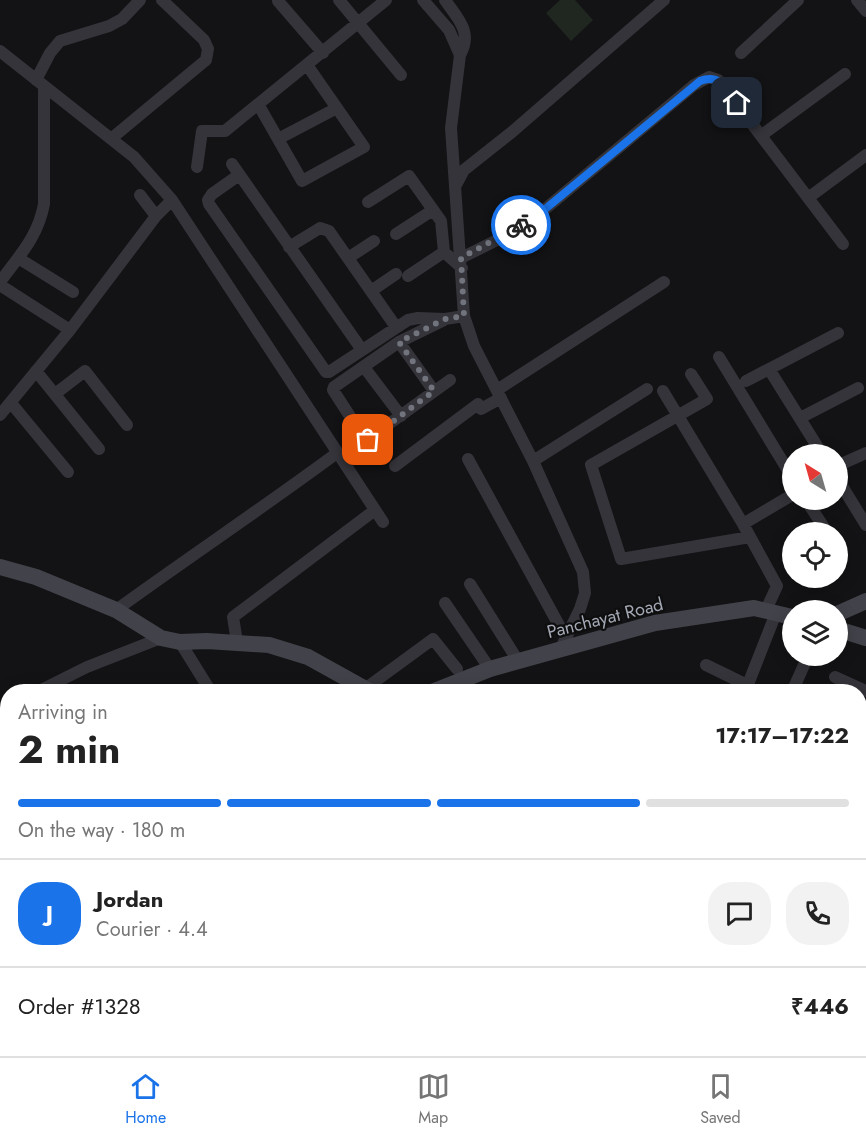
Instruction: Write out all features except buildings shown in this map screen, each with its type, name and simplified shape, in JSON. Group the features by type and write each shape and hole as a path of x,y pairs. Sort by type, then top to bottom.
{"street":[{"path":"70,330 0,284 33,238 44,204 40,83 50,53 60,41 110,26 122,19 140,0"},
{"path":"112,138 206,60 208,49 204,40 162,0"},
{"path":"339,0 401,75"},
{"path":"197,167 202,131 225,131 386,0"},
{"path":"423,0 448,30 460,55"},
{"path":"445,0 466,35 466,44 460,55 451,128 464,316 474,346 533,461 583,572 585,593 564,643"},
{"path":"456,186 464,170 512,132 664,0"},
{"path":"741,53 798,0"},
{"path":"857,0 866,11"},
{"path":"278,1 323,53"},
{"path":"0,51 134,157 172,200 382,522"},
{"path":"258,104 302,181 364,147 307,65"},
{"path":"762,135 845,74"},
{"path":"462,263 544,210 700,81 709,77 718,80 843,244"},
{"path":"278,140 337,108"},
{"path":"808,198 866,155"},
{"path":"232,164 362,350"},
{"path":"239,175 212,194 208,200 209,204 325,371 329,372 396,327 413,319 445,319 464,316"},
{"path":"368,202 409,176 441,221 444,252"},
{"path":"140,195 156,216"},
{"path":"0,415 70,330 156,216 172,200"},
{"path":"396,234 433,210"},
{"path":"289,248 315,230 324,228 329,231 396,327"},
{"path":"348,258 374,241"},
{"path":"444,252 462,263"},
{"path":"371,291 444,252"},
{"path":"18,258 73,292"},
{"path":"396,466 478,404 481,409 499,394 664,282"},
{"path":"445,319 399,342 334,387 333,390 364,438 368,440 450,380"},
{"path":"746,381 838,333"},
{"path":"399,342 434,391"},
{"path":"719,357 782,461"},
{"path":"364,366 401,416"},
{"path":"769,369 816,444"},
{"path":"36,371 99,449"},
{"path":"55,394 85,371 128,425"},
{"path":"691,374 707,399 591,465 621,559 750,537"},
{"path":"800,418 858,388"},
{"path":"533,461 647,389"},
{"path":"663,391 777,585 778,613 748,684"},
{"path":"11,403 68,472"},
{"path":"116,610 284,494 337,453"},
{"path":"848,461 866,453"},
{"path":"468,459 564,643"},
{"path":"848,496 866,525"},
{"path":"743,524 782,501"},
{"path":"237,642 233,616 375,510"},
{"path":"0,567 36,577 116,610 161,638 180,642 237,642 269,645 308,657 357,684"},
{"path":"470,584 518,661"},
{"path":"848,609 866,600"},
{"path":"445,603 490,669"},
{"name":"Panchayat Road","path":"452,684 564,643 656,623 754,608 778,613"},
{"path":"848,632 866,638"},
{"path":"53,684 87,667 161,638"},
{"path":"377,684 433,639 457,669"},
{"path":"180,642 206,684"},
{"path":"706,665 739,684"},
{"path":"796,684 804,666"},
{"path":"835,677 850,684"}],"shaded area":[{"path":"560,0 575,0 593,20 571,41 546,13"}],"way so far":[{"path":"368,440 434,391 399,342 445,319 464,316 461,258 505,236 521,225"}],"route":[{"path":"521,225 589,174 700,81 709,77 718,80 737,103"}]}
